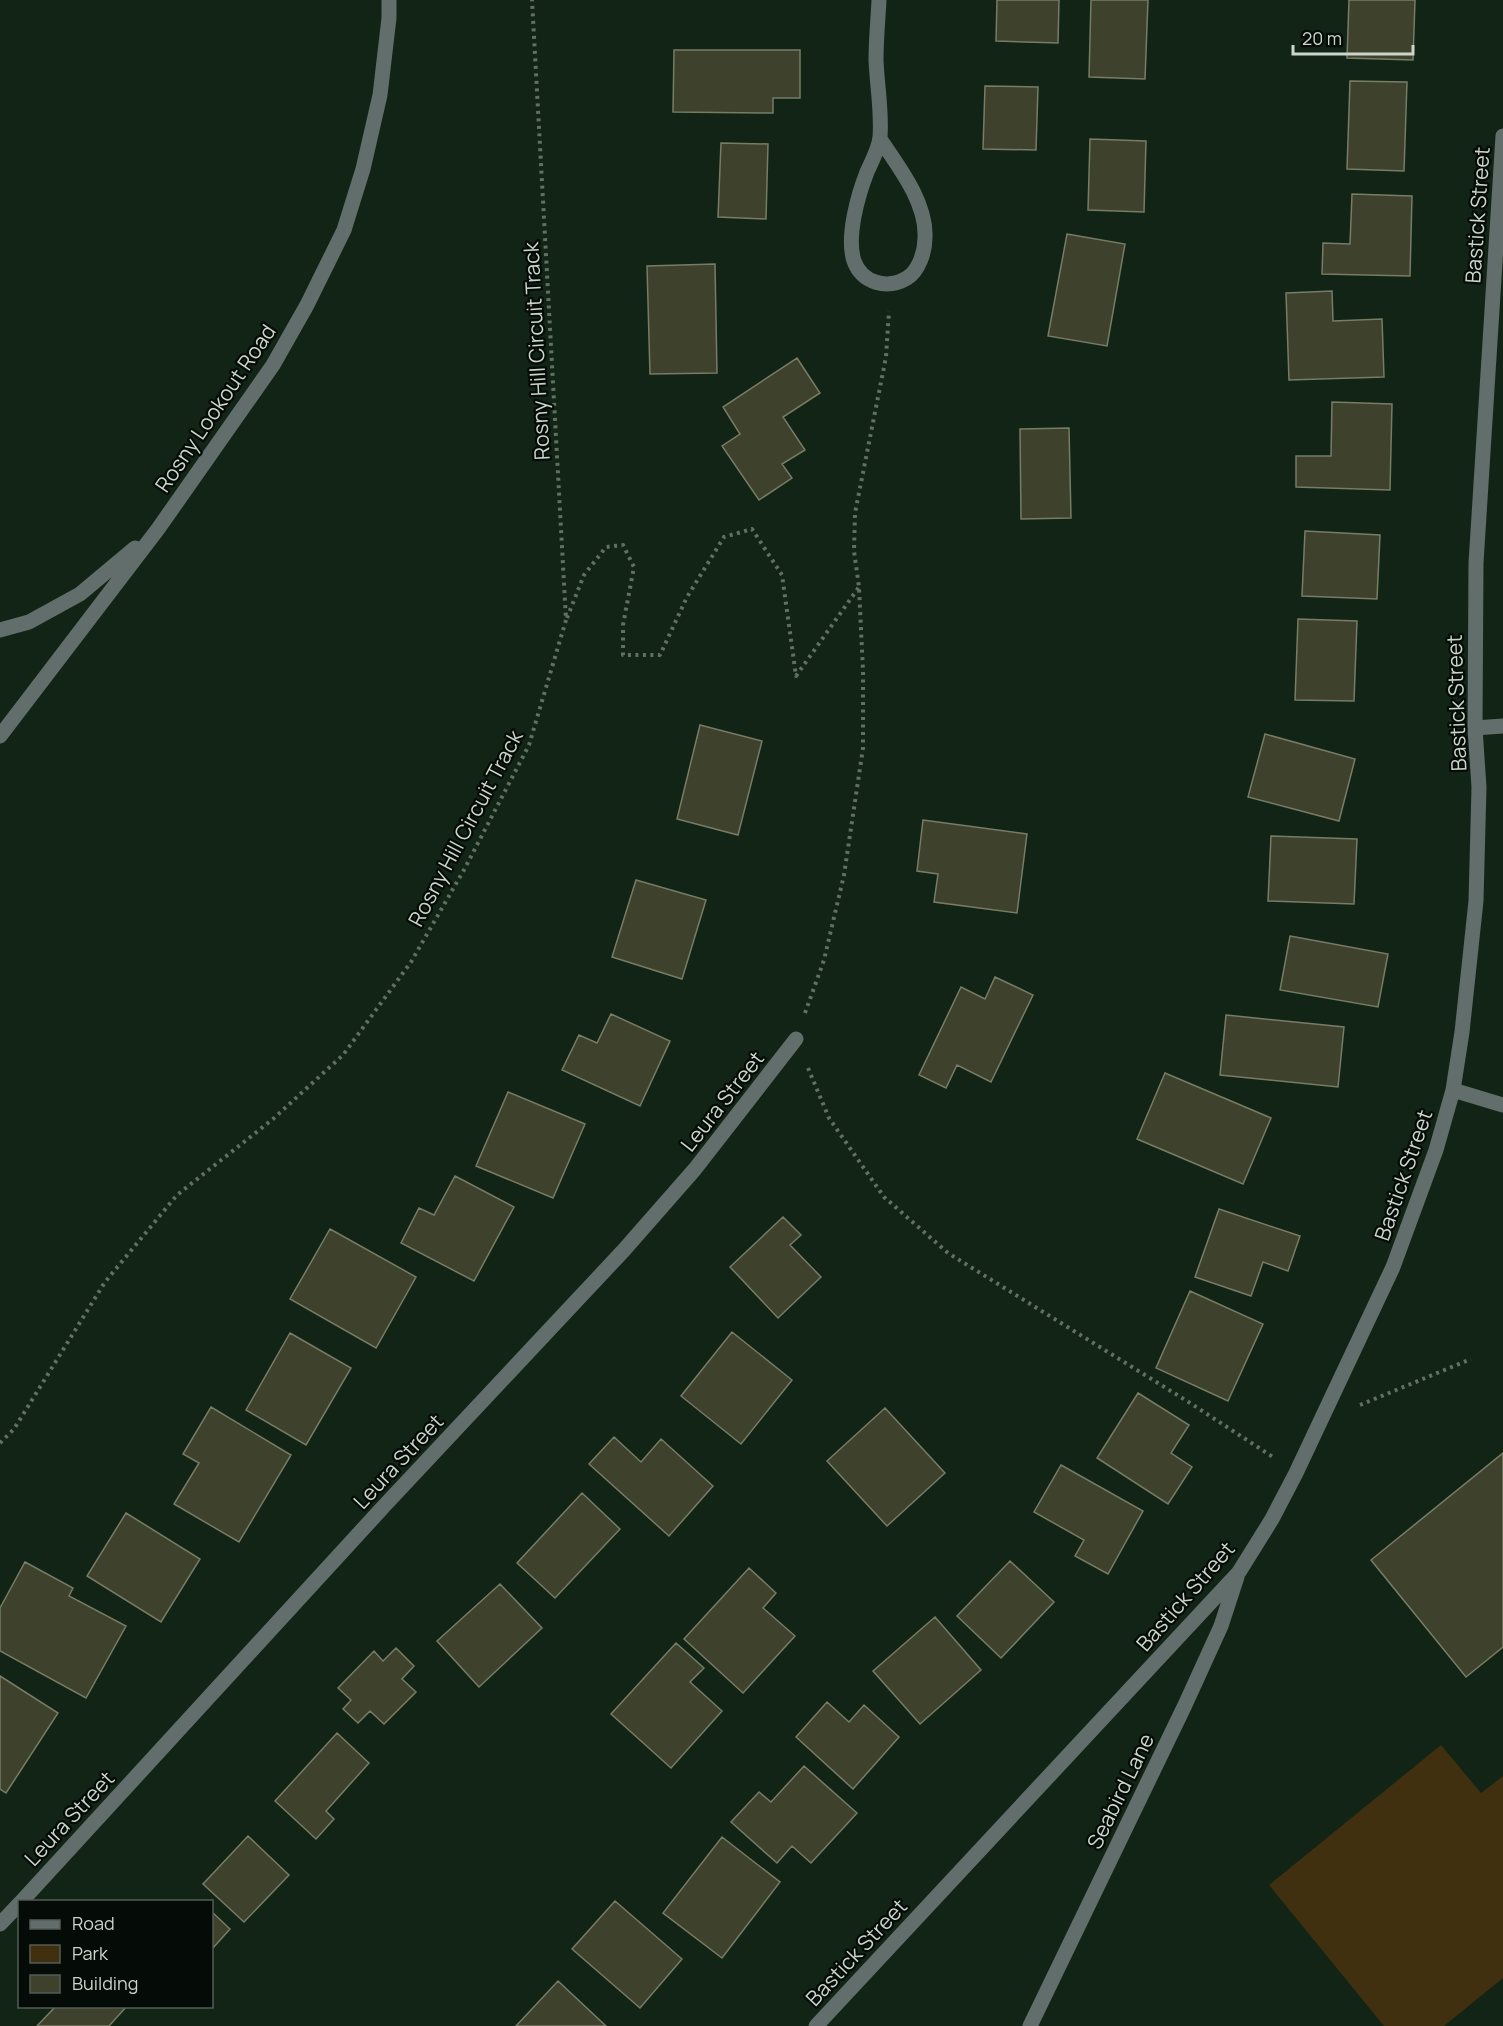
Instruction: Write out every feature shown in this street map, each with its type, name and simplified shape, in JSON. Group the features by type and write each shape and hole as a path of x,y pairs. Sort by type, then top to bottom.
{"street":[{"name":"Rosny Lookout Road","path":"0,736 158,529 273,365 307,305 344,230 363,170 380,95 389,0"},
{"path":"879,0 876,57 880,139 864,181 851,236 851,251 856,265 864,276 876,283 891,284 908,278 916,268 923,254 925,236 921,214 911,184 880,139"},
{"name":"Bastick Street","path":"816,2026 1239,1572 1272,1520 1330,1402 1393,1267 1436,1150 1453,1090 1476,901 1479,787 1475,728 1476,563 1503,136"},
{"name":"Rosny Lookout Road","path":"0,630 29,622 80,594 158,529"},
{"path":"1475,728 1503,726"},
{"name":"Leura Street","path":"22,1900 624,1250 695,1169 796,1039"},
{"path":"1453,1090 1503,1106"},
{"name":"Seabird Lane","path":"1030,2026 1185,1705 1221,1626 1239,1572"},
{"name":"Leura Street","path":"0,1924 18,1904"}],"path":[{"name":"Rosny Hill Circuit Track","path":"0,1443 14,1429 105,1282 177,1194 273,1119 343,1055 411,963 465,868 530,744 566,620 532,0"},
{"path":"891,284 886,357 855,513 854,551 859,587 863,671 863,748 844,875 824,960 796,1039 830,1118 884,1197 948,1253 1168,1389 1296,1473"},
{"path":"566,620 584,575 606,547 623,545 634,567 623,626 623,655 660,655 687,597 724,537 752,529 782,575 796,676 859,587"},
{"path":"1330,1402 1356,1406 1471,1359"}],"green space":[{"path":"1441,1745 1481,1793 1503,1776 1503,1978 1444,2026 1384,2026 1269,1885"}],"building":[{"path":"997,0 1059,0 1058,43 996,41"},
{"path":"1091,0 1148,0 1145,79 1089,77"},
{"path":"1349,0 1415,0 1413,60 1347,58"},
{"path":"674,50 800,50 800,98 773,98 773,113 673,112"},
{"path":"1350,81 1407,82 1404,171 1347,169"},
{"path":"985,86 1038,87 1036,150 983,149"},
{"path":"1090,139 1146,141 1144,212 1088,210"},
{"path":"721,143 768,144 766,219 718,217"},
{"path":"1352,194 1412,196 1410,276 1322,274 1323,243 1350,244"},
{"path":"1067,234 1125,244 1107,346 1048,336"},
{"path":"715,264 717,373 650,374 647,266"},
{"path":"1332,291 1333,321 1382,319 1384,377 1289,380 1286,293"},
{"path":"797,358 820,393 783,417 805,450 782,464 792,478 759,500 722,446 740,434 723,407"},
{"path":"1332,402 1392,404 1390,490 1296,487 1296,456 1331,456"},
{"path":"1069,428 1071,518 1021,519 1020,429"},
{"path":"1305,531 1380,535 1377,599 1302,596"},
{"path":"1298,619 1357,621 1354,701 1295,700"},
{"path":"700,725 762,741 738,835 677,819"},
{"path":"1265,734 1355,759 1339,821 1248,797"},
{"path":"923,820 1027,834 1017,913 934,902 938,874 917,871"},
{"path":"1271,836 1357,839 1354,904 1268,901"},
{"path":"636,880 706,900 682,979 612,957"},
{"path":"1290,936 1388,954 1378,1007 1280,990"},
{"path":"995,977 1033,995 991,1082 957,1065 946,1088 919,1075 961,987 985,999"},
{"path":"611,1014 670,1041 640,1106 562,1070 579,1035 597,1043"},
{"path":"1226,1015 1344,1027 1338,1087 1220,1075"},
{"path":"1165,1073 1271,1118 1243,1184 1137,1139"},
{"path":"508,1092 585,1124 553,1198 476,1166"},
{"path":"455,1176 514,1207 474,1281 401,1243 419,1208 434,1215"},
{"path":"1219,1209 1300,1236 1288,1271 1263,1262 1251,1296 1195,1277"},
{"path":"783,1217 801,1235 790,1245 821,1277 778,1318 730,1267"},
{"path":"330,1229 416,1277 376,1348 290,1299"},
{"path":"1190,1291 1263,1324 1228,1401 1156,1368"},
{"path":"732,1332 792,1380 741,1444 681,1396"},
{"path":"290,1333 351,1368 306,1445 246,1410"},
{"path":"1138,1393 1189,1425 1171,1453 1192,1467 1168,1504 1097,1458"},
{"path":"211,1407 291,1455 239,1542 174,1504 199,1463 183,1454"},
{"path":"885,1408 945,1473 887,1526 827,1461"},
{"path":"614,1437 641,1462 661,1439 713,1486 669,1536 589,1464"},
{"path":"1503,1453 1503,1647 1466,1677 1371,1560"},
{"path":"1061,1465 1143,1511 1108,1574 1075,1556 1084,1540 1034,1512"},
{"path":"582,1493 620,1529 555,1598 517,1563"},
{"path":"126,1513 200,1559 161,1622 87,1576"},
{"path":"1010,1561 1054,1602 1001,1658 957,1616"},
{"path":"25,1562 73,1588 69,1596 126,1626 86,1698 0,1651 0,1608"},
{"path":"749,1568 776,1593 763,1608 795,1636 743,1693 684,1639"},
{"path":"500,1584 542,1628 479,1687 437,1641"},
{"path":"935,1617 981,1670 920,1724 873,1671"},
{"path":"676,1643 704,1668 690,1682 722,1711 671,1768 611,1714"},
{"path":"396,1648 414,1666 402,1679 416,1692 384,1724 370,1711 358,1723 343,1709 351,1700 338,1688 374,1651 383,1661"},
{"path":"0,1676 58,1713 6,1793 0,1789"},
{"path":"827,1702 849,1722 864,1705 899,1737 853,1789 796,1737"},
{"path":"337,1733 369,1763 326,1811 334,1819 316,1839 275,1801"},
{"path":"804,1766 857,1813 811,1863 792,1846 777,1863 731,1822 759,1792 771,1802"},
{"path":"248,1836 289,1875 244,1922 203,1884"},
{"path":"722,1837 780,1882 722,1958 663,1913"},
{"path":"615,1901 682,1959 640,2008 572,1949"},
{"path":"213,1913 230,1929 213,1948"},
{"path":"558,1981 606,2026 516,2026"},
{"path":"54,2008 125,2008 109,2026 37,2026"}]}
